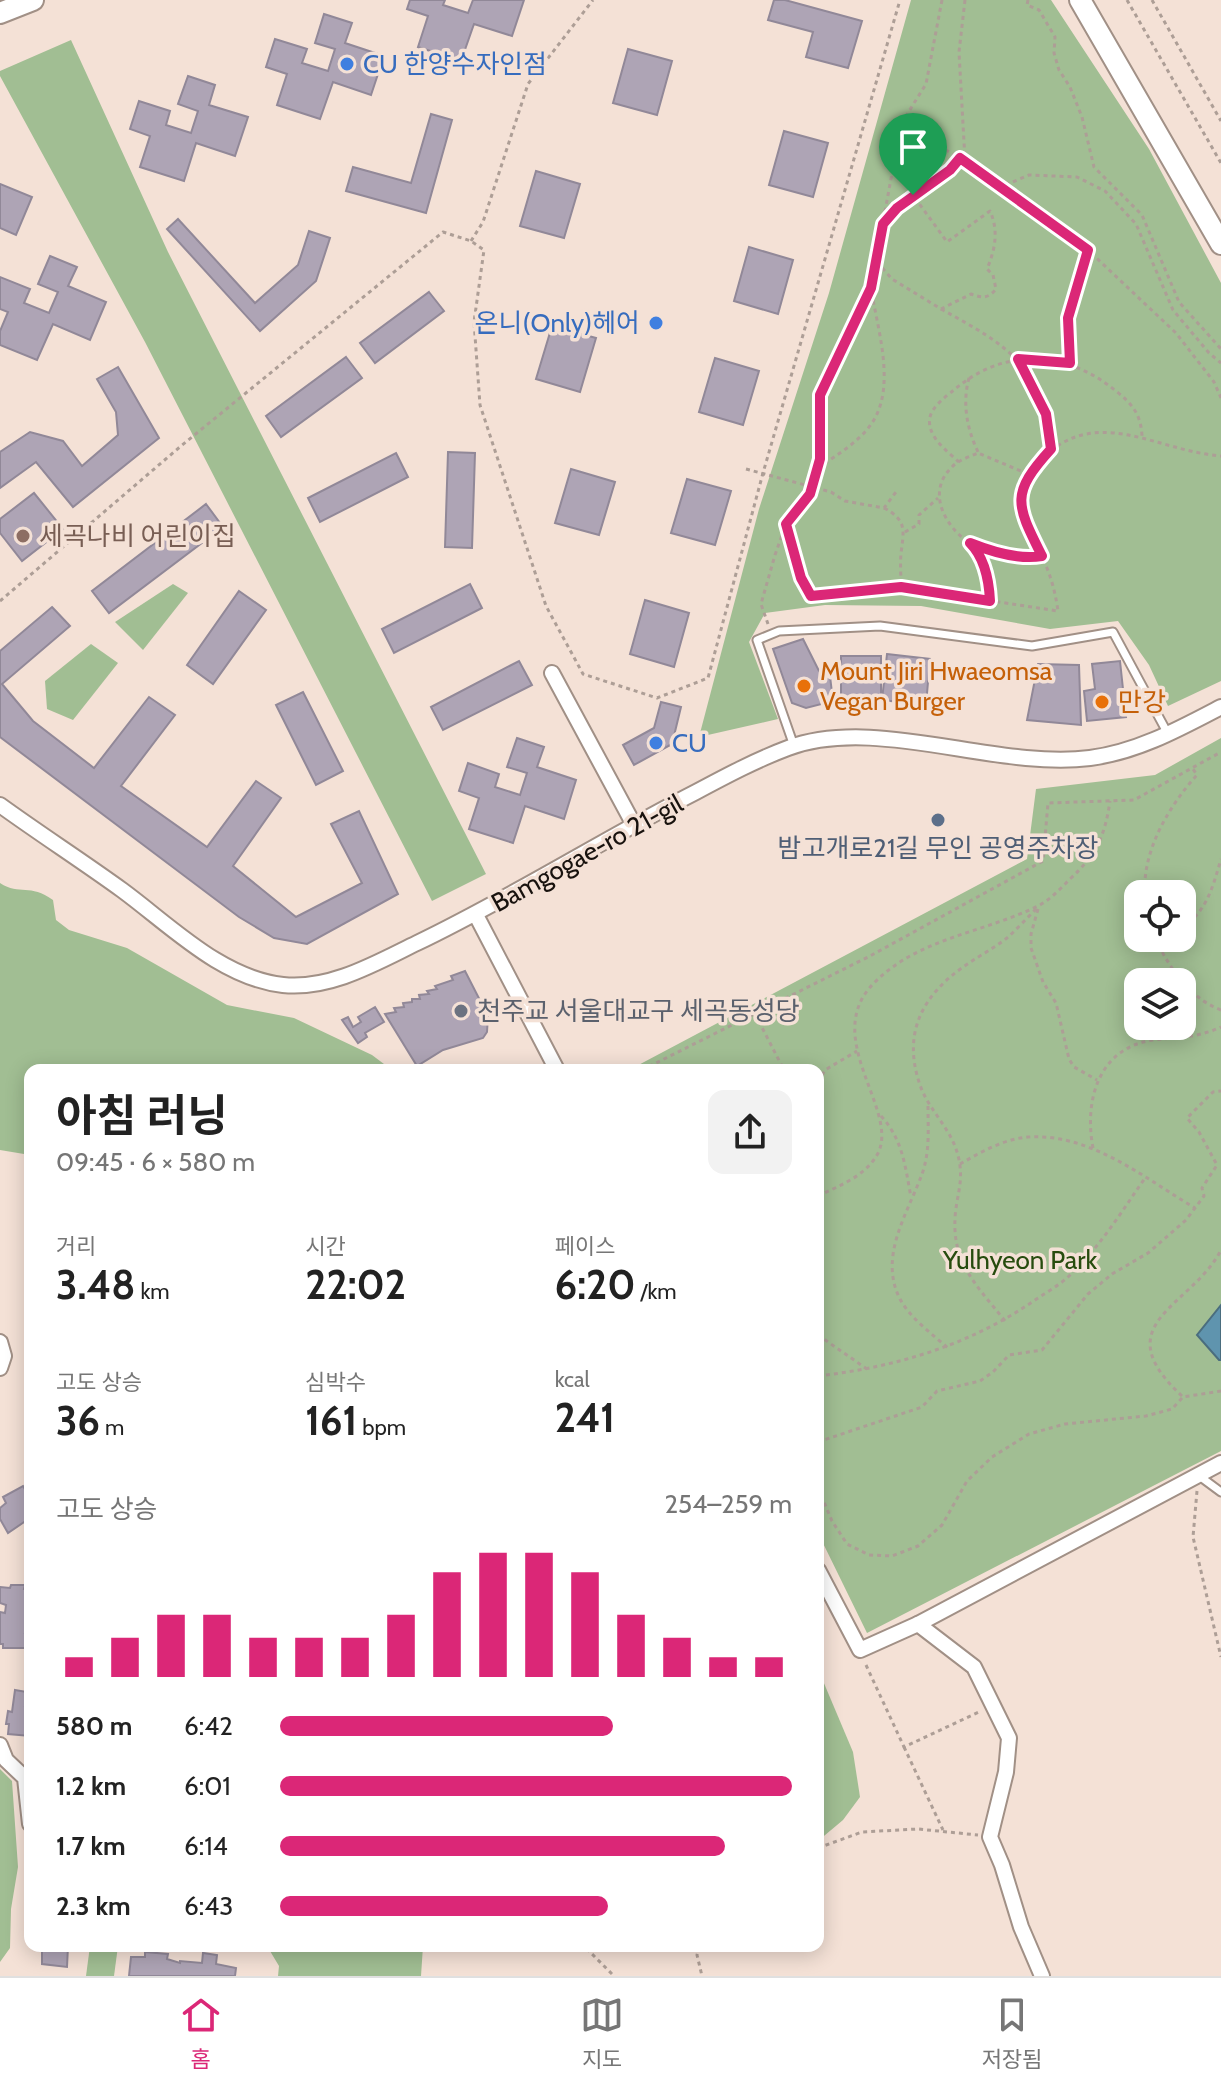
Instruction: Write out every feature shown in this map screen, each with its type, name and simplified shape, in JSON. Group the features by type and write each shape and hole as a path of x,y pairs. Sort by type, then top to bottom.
{"main road":[{"path":"0,13 33,0"},
{"path":"1080,0 1221,244"}],"street":[{"path":"552,673 634,825"},
{"name":"Bamgogae-ro 21-gil","path":"0,805 197,947 253,979 286,985 313,984 358,971 476,915 634,825 763,757 794,746 822,739 871,738 1031,758 1086,759 1124,752 1221,707"},
{"path":"476,915 554,1064"},
{"path":"0,1368 4,1356 1,1344"},
{"path":"824,1581 860,1650 918,1624 1221,1463"},
{"path":"918,1624 974,1667 1009,1738 1006,1772 990,1837 1021,1927 1042,1976"},
{"path":"0,1745 6,1760 24,1777"}],"lane":[{"path":"794,746 757,640 779,631 880,626 1032,646 1113,632 1168,734"},
{"path":"1198,1475 1221,1492"}],"path":[{"path":"471,241 483,222 528,84 593,0"},
{"path":"0,601 181,446 443,232 471,241 484,250 474,322 480,405 546,606 583,674 657,698 708,678 763,473 900,0"},
{"path":"771,634 761,604 786,524 810,494 820,459 820,395 871,288 901,124 926,84 942,0"},
{"path":"965,0 959,52 965,161"},
{"path":"1028,0 1027,5 1039,10 1055,37 1054,53 1059,70 1070,87 1082,117 1094,167 1142,215 1179,302 1221,349"},
{"path":"1127,0 1221,163"},
{"path":"1152,0 1221,121"},
{"path":"901,124 965,161 1088,250 1176,333 1214,382 1221,398"},
{"path":"883,224 897,208 950,170 960,158"},
{"path":"1001,187 1029,175 1077,177 1105,191 1136,224 1173,310 1221,363"},
{"path":"913,195 947,242 990,211 995,223 996,239 987,269 993,275 996,289 983,298 971,294 941,309"},
{"path":"1070,363 1068,318 1088,250"},
{"path":"876,262 892,279 995,338 1018,359 1046,414 1051,449"},
{"path":"817,469 864,433 875,418 882,398 883,373 871,288"},
{"path":"959,462 932,433 930,417 948,394 969,378 980,371 1018,359 1070,363 1103,381 1128,401 1140,419 1142,436"},
{"path":"969,378 966,389 967,418 978,453"},
{"path":"786,524 801,578 811,596 901,587 1058,611 1055,587 1023,519 1020,504 1028,474 1051,449 1084,435 1098,433 1142,436 1186,452 1221,456"},
{"path":"905,532 919,524 919,515 938,498 949,469 978,453 1028,474"},
{"path":"746,469 831,492 845,501 884,508 897,515 905,532 901,587"},
{"path":"884,508 896,492"},
{"path":"938,498 943,513 956,532 980,553 990,601"},
{"path":"970,543 1033,558 1042,556"},
{"path":"654,1064 870,956 1043,861 1048,803 1134,800 1221,752"},
{"path":"1147,880 1150,855 1175,801 1197,775 1192,768"},
{"path":"1005,1321 969,1277 957,1254 954,1238 960,1164 942,1120 928,1104 919,1082 912,1049 915,1023 936,991 962,967 1006,938 1091,860 1106,826 1110,801"},
{"path":"1196,914 1211,894 1221,859"},
{"path":"824,1193 867,1169 878,1153 883,1135 857,1051 856,1017 866,991 887,969 912,953 1039,906"},
{"path":"1039,906 1031,934 1035,963 1056,1003 1069,1059 1074,1067 1097,1080"},
{"path":"1163,952 1177,976 1202,999 1221,1010"},
{"path":"755,1014 781,1064"},
{"path":"1093,1148 1089,1126 1090,1102 1097,1080 1114,1059 1132,1046 1151,1040 1187,1038 1221,1027"},
{"path":"824,1072 857,1051"},
{"path":"824,1440 922,1407 937,1391 980,1381 1009,1355 1042,1350 1088,1294 1112,1274 1148,1253 1186,1220 1204,1196 1202,1188 1217,1165 1199,1132 1187,1118 1213,1092 1221,1091"},
{"path":"928,1104 928,1149 922,1174 897,1232 894,1281 901,1300 948,1348"},
{"path":"878,1113 891,1127 902,1147 911,1197"},
{"path":"960,1164 995,1145 1027,1137 1059,1139 1093,1148 1195,1208"},
{"path":"824,1375 869,1370 948,1348 1005,1321 1069,1276 1103,1237 1145,1178"},
{"path":"1183,1397 1165,1381 1154,1362 1151,1341 1155,1323 1169,1305 1197,1281 1221,1250"},
{"path":"824,1339 869,1370"},
{"path":"824,1502 847,1544 869,1555 892,1556 918,1546 942,1525 967,1481 992,1457 1029,1434 1065,1424 1146,1416 1172,1409 1183,1397 1221,1391"},
{"path":"1198,1475 1193,1537 1221,1657"},
{"path":"860,1650 944,1832"},
{"path":"904,1747 993,1705"},
{"path":"824,1846 862,1832 918,1829 990,1837"},
{"path":"590,1952 614,1976"},
{"path":"698,1952 702,1976"}],"green space":[{"path":"911,0 1051,0 1149,149 1221,283 1221,681 1168,706 1149,665 1118,621 1050,629 921,606 825,605 765,613 749,642 778,719 699,737 759,509 829,293"},
{"path":"71,40 168,252 486,874 432,901 145,342 0,76 0,71"},
{"path":"173,584 188,593 143,650 115,622"},
{"path":"91,644 118,663 73,720 47,709 45,681"},
{"name":"Yulhyeon Park","path":"1221,738 1221,1451 867,1633 824,1545 824,1064 640,1064 1027,859 1036,789 1155,775"},
{"path":"0,883 13,889 45,895 53,900 56,920 69,930 127,948 227,1005 294,1018 372,1055 384,1064 24,1064 24,1154 0,1150"},
{"path":"824,1683 853,1752 860,1797 843,1820 824,1836"},
{"path":"0,1769 12,1781 18,1867 11,1909 10,1948 0,1962"},
{"path":"89,1952 117,1952 114,1976 86,1976"},
{"path":"271,1952 423,1952 421,1976 278,1976 279,1966"}],"water":[{"path":"1221,1305 1221,1360 1219,1360 1197,1335"}],"building":[{"path":"410,0 445,0 443,5 468,13 473,0 524,0 512,36 474,24 461,61 418,47 428,16 407,9"},
{"path":"774,0 785,0 862,21 848,68 806,57 813,32 768,20"},
{"path":"324,14 352,23 345,43 384,56 371,95 333,82 320,119 277,105 287,74 266,67 275,39 307,49 302,63 328,71 335,49 315,43"},
{"path":"628,49 672,61 657,115 613,103"},
{"path":"188,76 215,85 209,105 248,117 235,156 196,143 184,181 140,167 150,136 130,129 139,101 170,111 166,125 191,133 198,111 178,104"},
{"path":"431,114 452,120 426,213 346,191 353,167 411,183"},
{"path":"784,131 828,143 813,197 769,185"},
{"path":"536,171 580,184 564,238 520,226"},
{"path":"0,184 32,197 16,235 0,228"},
{"path":"178,219 255,303 298,265 309,231 330,238 316,281 260,331 167,229"},
{"path":"749,247 793,260 778,314 734,301"},
{"path":"50,256 77,267 68,286 106,302 90,340 53,324 37,360 0,345 0,331 8,312 0,309 0,277 30,289 24,303 49,313 58,292 38,284"},
{"path":"429,292 444,311 375,363 360,343"},
{"path":"552,326 596,338 580,392 536,379"},
{"path":"346,357 362,378 281,437 266,416"},
{"path":"715,358 759,371 743,425 699,412"},
{"path":"118,367 159,438 73,507 36,462 0,488 0,452 30,432 63,441 82,466 118,435 116,412 97,379"},
{"path":"448,452 475,453 472,548 445,547"},
{"path":"396,453 408,477 320,522 308,498"},
{"path":"571,469 615,482 599,535 555,523"},
{"path":"687,479 731,491 715,545 671,533"},
{"path":"34,493 63,529 22,561 0,533 0,519"},
{"path":"206,504 223,527 109,613 92,591"},
{"path":"470,584 482,608 394,653 382,629"},
{"path":"239,591 266,610 213,684 187,665"},
{"path":"645,600 689,613 674,667 630,654"},
{"path":"52,607 70,626 2,684 33,721 94,768 149,697 175,715 121,786 207,847 256,781 281,798 233,866 296,917 362,883 331,824 359,811 398,894 307,944 274,938 239,917 0,737 0,651"},
{"path":"803,639 819,671 829,668 833,701 806,708 792,703 773,649"},
{"path":"887,654 930,659 926,705 882,700"},
{"path":"841,656 881,656 881,698 841,697"},
{"path":"519,661 532,685 443,730 431,707"},
{"path":"1120,661 1126,717 1087,721 1084,691 1095,689 1092,664"},
{"path":"1038,664 1079,665 1081,725 1027,720"},
{"path":"303,692 343,771 316,785 276,705"},
{"path":"661,702 681,707 672,744 634,765 623,745 654,728"},
{"path":"517,738 544,747 537,767 576,780 564,819 525,806 513,843 469,829 479,798 459,791 468,763 499,774 495,787 520,795 527,773 507,767"},
{"path":"465,971 488,1016 487,1032 483,1038 443,1050 416,1064 385,1014 396,1012 394,1008 404,1007 403,1003 412,1002 412,999 420,999 419,995 429,994 427,991 437,989 435,986 453,980 451,976"},
{"path":"375,1007 384,1022 365,1033 367,1037 358,1043 342,1020 348,1017 353,1027 361,1022 358,1017"},
{"path":"24,1488 24,1522 8,1533 0,1519 0,1508 6,1503 3,1497"},
{"path":"11,1585 24,1585 24,1648 3,1648 0,1644 0,1612 5,1613 6,1605 0,1603 0,1587 10,1588"},
{"path":"15,1690 24,1692 24,1735 8,1734 8,1711 12,1712"},
{"path":"42,1952 68,1952 67,1967 42,1964"},
{"path":"145,1952 168,1954 167,1959 180,1963 202,1963 203,1953 217,1955 216,1964 236,1968 235,1976 129,1976 131,1957 145,1957"}],"place":[{"name":"CU 한양수자인점","path":"347,64"},
{"name":"온니(Only)헤어","path":"656,323"},
{"name":"세곡나비 어린이집","path":"23,536"},
{"name":"Mount Jiri Hwaeomsa Vegan Burger","path":"804,686"},
{"name":"만강","path":"1102,702"},
{"name":"CU","path":"656,743"},
{"name":"밤고개로21길 무인 공영주차장","path":"938,820"},
{"name":"천주교 서울대교구 세곡동성당","path":"461,1011"}],"route":[{"path":"960,158 1088,250 1068,318 1070,363 1018,359 1035,387 1046,414 1051,449 1028,474 1020,504 1023,519 1042,556 1033,558 970,543 980,553 990,601 901,587 811,596 801,578 786,524 810,494 820,459 820,395 871,288 883,224 913,195 950,170 960,158"}]}
